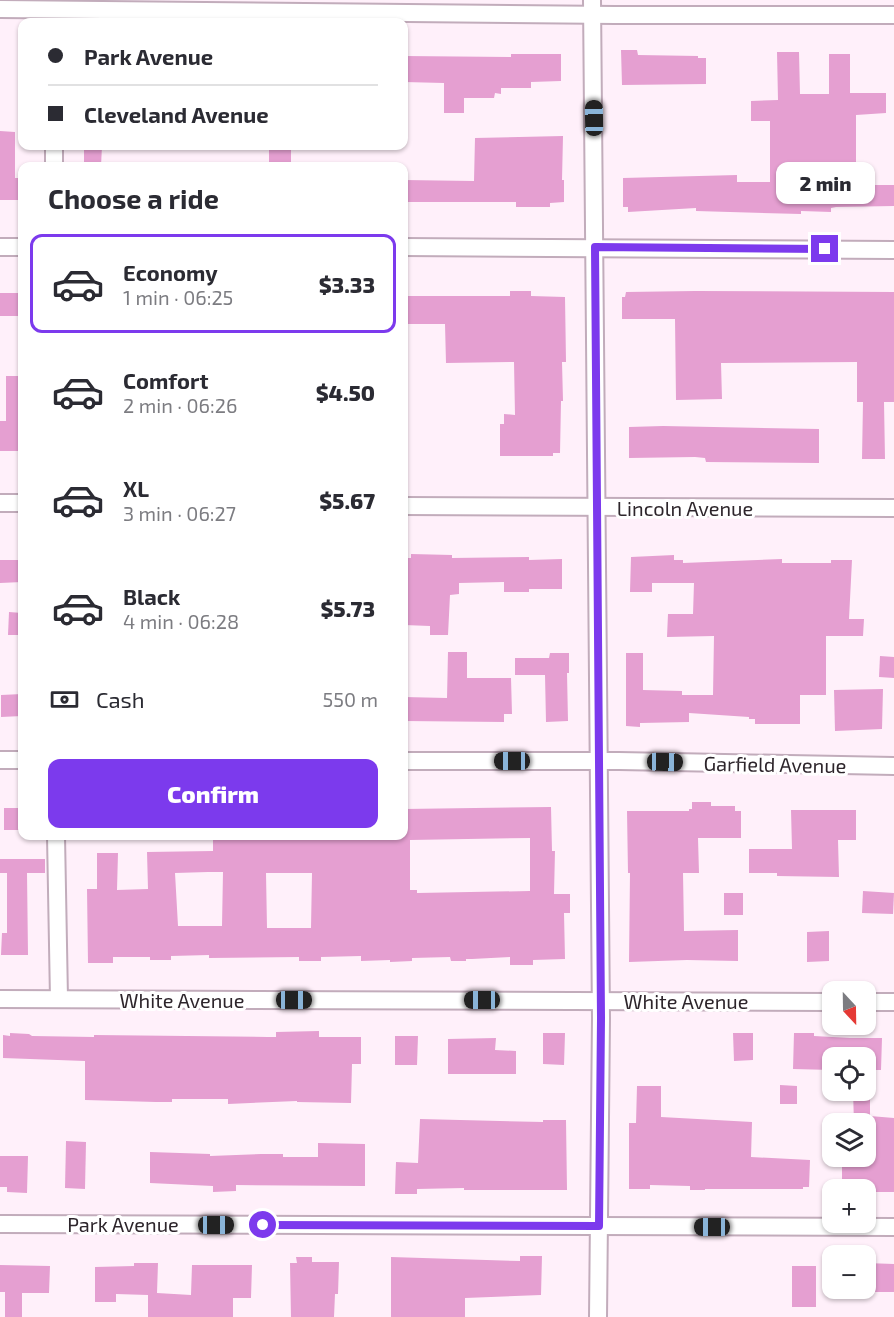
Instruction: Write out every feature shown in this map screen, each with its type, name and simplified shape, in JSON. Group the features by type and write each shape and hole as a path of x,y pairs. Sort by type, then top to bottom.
{"street":[{"path":"592,7 600,1000 598,1317"},
{"path":"0,9 53,11 592,7 894,15"},
{"path":"0,247 18,247"},
{"path":"408,247 894,250"},
{"path":"0,503 18,503"},
{"name":"Lincoln Avenue","path":"408,506 894,508"},
{"path":"0,760 18,760"},
{"name":"Garfield Avenue","path":"408,761 598,761 894,766"},
{"path":"56,840 58,999"},
{"name":"White Avenue","path":"0,999 822,1002"},
{"path":"876,1002 894,1002"},
{"name":"Park Avenue","path":"0,1224 894,1227"}],"building":[{"path":"621,50 637,50 638,55 706,58 706,84 622,85"},
{"path":"777,52 799,52 800,94 829,94 829,54 850,54 850,93 886,93 886,113 856,115 856,178 869,178 869,185 894,185 894,206 836,207 831,208 831,212 801,211 801,214 696,211 696,208 628,212 628,207 623,207 623,178 737,175 737,182 770,182 770,121 751,121 751,101 778,100"},
{"path":"511,54 561,54 561,81 531,82 531,88 501,88 501,94 495,93 494,98 464,98 464,113 444,113 444,83 408,82 408,56 511,57"},
{"path":"0,131 15,132 15,178 18,178 18,200 0,200"},
{"path":"563,136 564,202 550,203 550,207 516,207 516,202 408,202 408,180 474,181 475,138"},
{"path":"84,150 102,150 101,162 84,162"},
{"path":"269,150 291,150 291,162 269,162"},
{"path":"510,291 531,291 531,296 565,297 566,362 562,362 563,401 561,401 560,453 553,453 553,456 500,456 500,424 504,424 504,414 515,415 514,362 446,363 445,324 408,324 408,296 510,296"},
{"path":"626,292 894,292 894,402 884,402 885,459 862,459 863,402 857,402 857,362 721,363 722,399 676,400 675,319 622,319 622,297 625,297"},
{"path":"0,293 18,293 18,316 0,316"},
{"path":"6,376 18,376 18,451 0,451 0,421 6,421"},
{"path":"629,427 819,429 819,463 706,462 705,458 695,457 629,458"},
{"path":"411,554 452,555 452,558 562,559 562,589 504,592 504,582 459,583 459,594 450,595 448,635 430,635 430,626 408,625 408,558 411,558"},
{"path":"674,555 674,560 683,560 683,563 782,559 782,563 831,563 831,560 852,560 849,619 864,619 863,636 826,636 826,695 800,695 800,724 755,724 755,719 749,719 749,717 689,713 689,722 640,723 640,727 626,726 626,653 643,653 643,690 682,691 682,695 713,695 714,636 667,637 668,614 693,614 694,583 652,583 652,592 630,592 631,557"},
{"path":"0,560 18,560 18,582 0,583"},
{"path":"9,612 18,613 18,635 8,635"},
{"path":"448,652 467,652 467,678 511,678 512,714 504,714 504,722 408,721 408,697 447,698"},
{"path":"550,653 569,653 568,721 546,722 545,675 515,675 515,658 549,658"},
{"path":"880,656 894,657 894,678 879,677"},
{"path":"883,689 882,729 835,731 834,690"},
{"path":"18,694 18,716 1,717 1,695"},
{"path":"692,802 711,802 711,806 735,806 735,811 741,811 741,838 698,838 699,873 683,873 684,931 738,930 738,961 629,962 630,873 628,873 627,811 689,811 692,809"},
{"path":"551,807 552,851 555,851 554,894 570,894 570,913 564,913 565,959 533,960 533,965 510,965 510,957 466,959 466,961 451,961 450,957 412,958 412,961 390,962 390,960 361,961 361,956 321,957 321,961 299,961 299,957 209,958 209,955 171,956 171,960 150,960 150,957 113,957 113,963 88,963 87,889 97,889 97,853 118,853 117,890 148,889 147,852 213,851 213,840 408,840 408,809","holes":["530,838 530,891 417,893 417,890 410,890 410,840","223,872 222,926 178,926 175,873","266,873 312,873 311,928 267,928"]},
{"path":"4,808 18,808 18,830 4,830"},
{"path":"791,810 856,810 856,840 838,840 839,877 749,873 749,849 792,849"},
{"path":"0,859 45,859 45,873 27,873 28,955 1,955 2,933 7,933 7,873 0,873"},
{"path":"863,891 894,893 893,914 862,913"},
{"path":"724,893 743,893 743,915 724,915"},
{"path":"829,931 829,961 807,962 807,932"},
{"path":"319,1031 319,1037 361,1037 361,1064 352,1064 351,1103 297,1101 228,1104 228,1099 172,1099 172,1102 85,1100 85,1061 3,1058 3,1035 10,1036 10,1033 32,1036 94,1037 94,1035 276,1037 276,1032"},
{"path":"543,1033 565,1033 564,1065 543,1064"},
{"path":"733,1033 753,1033 753,1060 734,1061"},
{"path":"794,1033 814,1033 814,1036 882,1038 881,1070 876,1070 876,1047 822,1047 822,1070 793,1069"},
{"path":"395,1036 418,1036 417,1065 395,1065"},
{"path":"496,1038 495,1050 516,1051 516,1074 448,1074 448,1039"},
{"path":"780,1085 797,1086 797,1104 780,1104"},
{"path":"637,1086 661,1086 661,1117 752,1122 751,1157 810,1160 809,1187 803,1187 803,1189 690,1190 690,1186 650,1185 650,1189 629,1189 629,1123 636,1123"},
{"path":"853,1101 870,1101 870,1113 854,1113"},
{"path":"876,1116 894,1118 894,1192 876,1192 876,1179 842,1179 842,1167 876,1167"},
{"path":"420,1119 543,1122 543,1120 566,1120 567,1190 417,1189 417,1194 395,1194 396,1162 418,1163"},
{"path":"66,1141 86,1142 85,1189 65,1188"},
{"path":"318,1143 365,1144 365,1186 236,1185 236,1191 213,1192 213,1186 150,1183 150,1152 210,1154 210,1156 283,1154 283,1157 318,1157"},
{"path":"0,1156 28,1156 27,1193 7,1192 7,1187 0,1187"},
{"path":"520,1256 542,1256 541,1295 465,1298 465,1317 391,1317 391,1257 520,1261"},
{"path":"296,1257 312,1257 312,1262 339,1262 338,1294 335,1294 334,1317 291,1317 290,1263 297,1263"},
{"path":"134,1263 158,1263 157,1293 191,1295 192,1265 252,1265 251,1298 233,1298 233,1317 148,1317 148,1295 116,1294 116,1302 95,1302 95,1267 134,1266"},
{"path":"876,1263 894,1264 894,1292 876,1292"},
{"path":"0,1265 50,1266 49,1293 22,1293 22,1317 5,1317 5,1292 0,1292"},
{"path":"792,1266 816,1266 816,1307 792,1307"}],"route":[{"path":"263,1225 599,1226 601,1018 595,247 825,249"}]}
